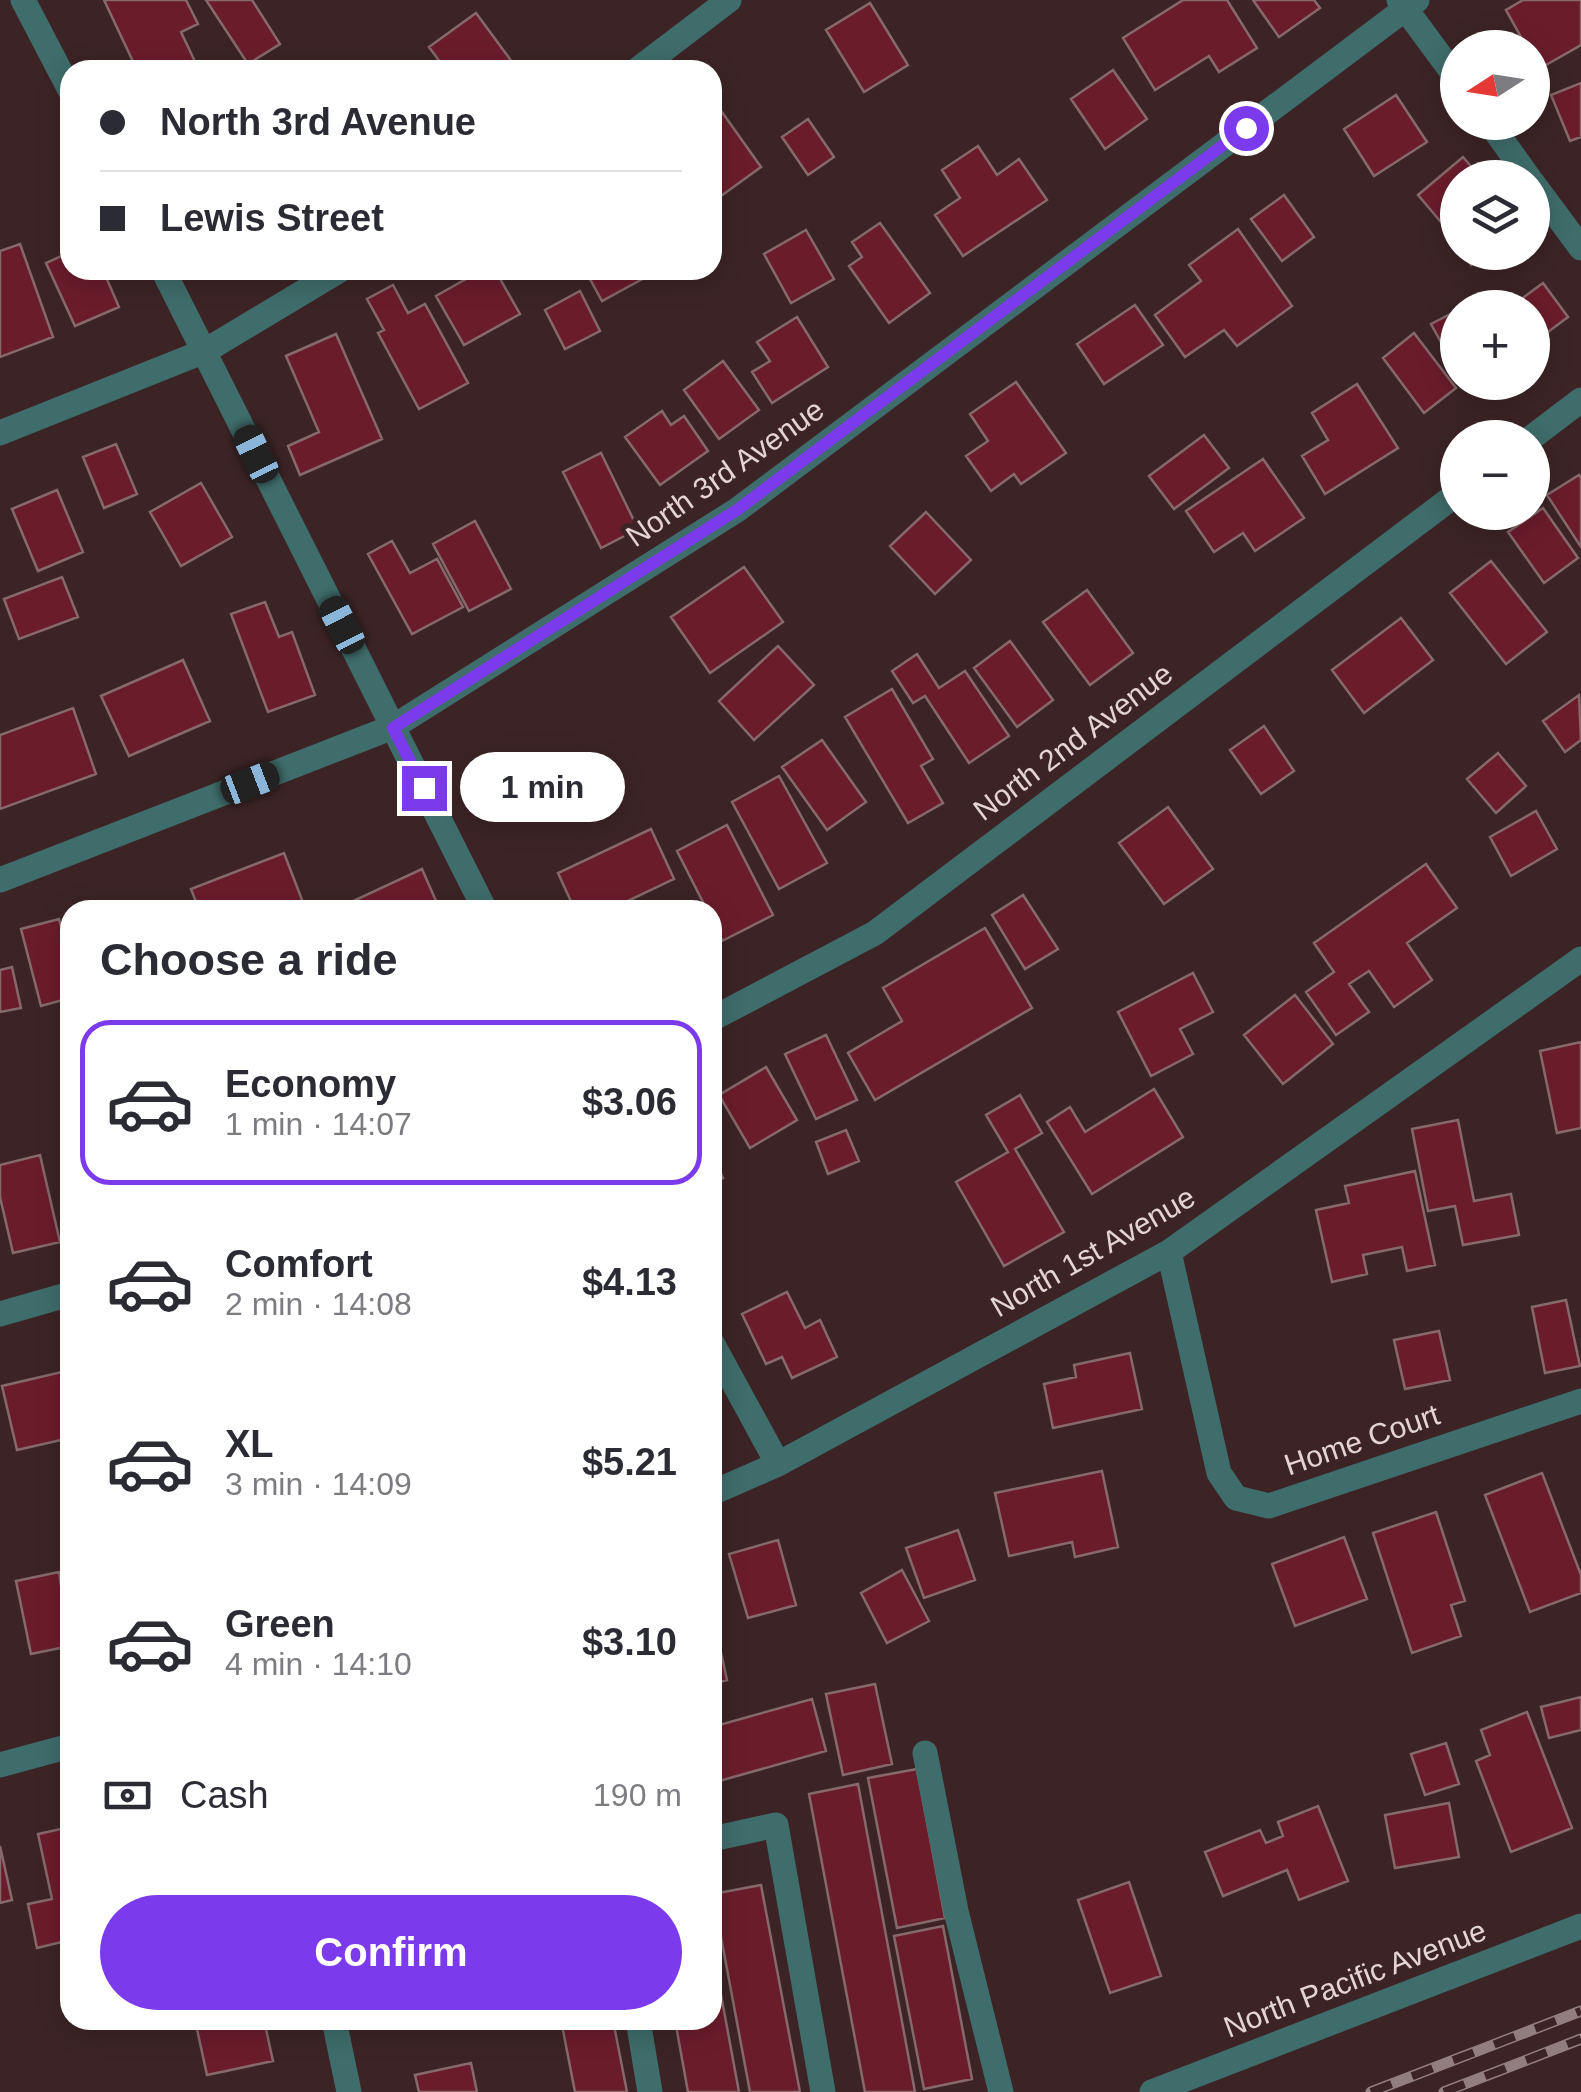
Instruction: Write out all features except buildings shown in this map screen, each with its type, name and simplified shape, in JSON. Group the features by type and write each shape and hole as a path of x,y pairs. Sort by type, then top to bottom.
{"street":[{"path":"24,0 60,70"},
{"path":"649,60 729,0"},
{"path":"1407,3 1440,53"},
{"name":"North 3rd Avenue","path":"0,880 393,728 737,510 1407,3"},
{"path":"1550,206 1581,248"},
{"path":"168,280 480,900"},
{"path":"0,433 205,351 323,280"},
{"path":"1550,424 1581,400"},
{"name":"North 2nd Avenue","path":"722,1014 875,933 1440,507"},
{"name":"North 1st Avenue","path":"722,1489 778,1464 1169,1252 1581,959"},
{"name":"Home Court","path":"1169,1252 1219,1474 1236,1498 1269,1506 1581,1401"},
{"path":"0,1314 60,1297"},
{"path":"722,1361 778,1464"},
{"path":"0,1765 60,1749"},
{"path":"925,1753 956,1911 1001,2092"},
{"path":"722,1836 776,1825 823,2092"},
{"name":"North Pacific Avenue","path":"1152,2092 1581,1926"},
{"path":"336,2030 349,2092"},
{"path":"640,2030 650,2092"}],"railway":[{"path":"1371,2092 1581,2011"},
{"path":"1444,2092 1581,2039"}],"route":[{"path":"424,788 393,728 737,510 1246,128"}]}
